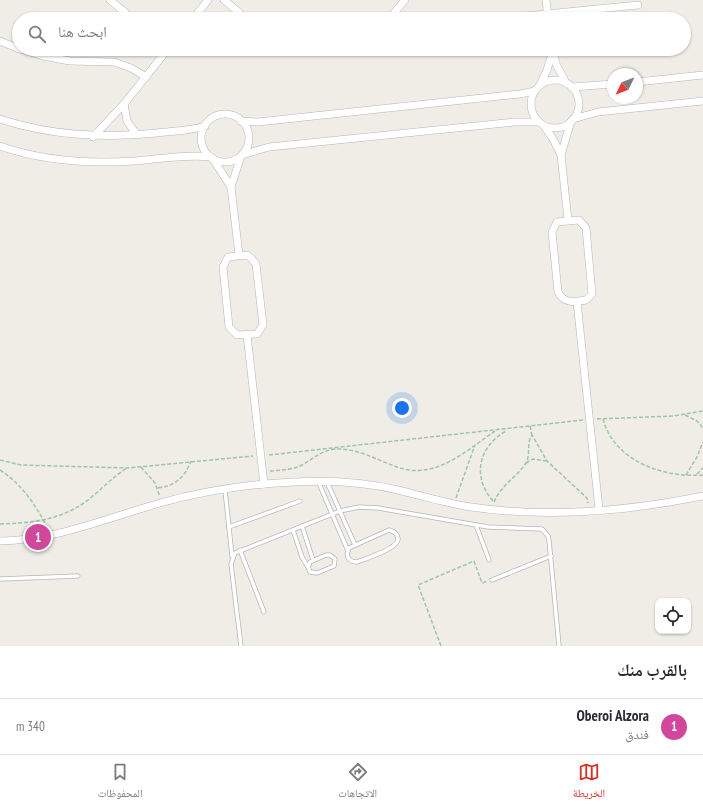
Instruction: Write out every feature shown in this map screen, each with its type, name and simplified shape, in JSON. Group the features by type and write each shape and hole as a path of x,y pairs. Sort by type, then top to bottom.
{"street":[{"path":"110,0 125,12"},
{"path":"198,12 208,0"},
{"path":"224,0 239,12"},
{"path":"395,12 405,0"},
{"path":"546,0 548,12"},
{"path":"573,12 629,3 638,5"},
{"path":"0,41 12,46"},
{"path":"45,56 56,59 120,63 146,77"},
{"path":"93,137 124,104 162,56"},
{"path":"551,56 548,70 531,99 531,107 534,116 553,139 561,155"},
{"path":"554,56 569,85 576,94 578,103 577,111 565,138 561,155 568,220"},
{"path":"643,81 703,75"},
{"path":"241,121 262,122 520,94 537,88 552,80 569,85 607,84"},
{"path":"0,146 38,156 70,161 101,163 195,156 228,162 242,155 269,147 514,122 541,123 557,128 572,120 598,112 703,101"},
{"path":"124,104 127,121 137,135"},
{"path":"231,187 205,150 202,142 202,134 205,126 210,120 222,115 229,115 241,121 247,128 249,138 248,147 242,155 231,187 239,256"},
{"path":"0,119 39,130 93,137 137,135 205,126"},
{"path":"568,220 579,220 586,228 592,294 586,300 577,302 568,302 563,300 557,288 552,232 557,222 568,220"},
{"path":"239,256 250,257 254,260 257,268 263,325 257,334 237,335 229,327 223,267 228,257 239,256"},
{"path":"577,302 599,509"},
{"path":"247,335 264,484"},
{"path":"0,541 32,538 65,532 161,503 264,484 326,481 385,487 454,504 492,510 538,512 588,510 645,505 703,496"}],"lane":[{"path":"326,481 355,545"},
{"path":"318,482 348,551 348,558 353,562 357,562 395,546 398,536 393,531 389,530 355,545 348,551"},
{"path":"225,490 232,557 231,564 241,646"},
{"path":"229,527 300,501"},
{"path":"232,557 240,550 340,511 359,507 378,508 476,525 542,529 548,536 551,556 559,646"},
{"path":"476,525 489,560"},
{"path":"302,526 313,560"},
{"path":"293,530 302,557 310,572 315,574 331,568 335,563 335,559 330,555 313,560 308,567"},
{"path":"240,550 264,612"},
{"path":"492,580 551,556"},
{"path":"0,580 78,576"}],"path":[{"path":"0,460 20,465 128,468 191,461 260,456 507,430 590,419 684,415 703,411"},
{"path":"684,415 697,421 703,428"},
{"path":"603,419 606,430 615,443 635,461 659,470 686,475 703,475"},
{"path":"530,426 532,435 547,461 587,498 588,510"},
{"path":"262,471 297,467 318,454 336,449 366,455 407,470 428,470 448,462 496,430"},
{"path":"494,502 482,486 480,467 482,457 492,441 507,430"},
{"path":"526,463 529,453 529,442 532,435"},
{"path":"686,475 697,457 703,442"},
{"path":"454,504 475,445"},
{"path":"492,510 494,502 503,487 526,463 533,459 547,461"},
{"path":"158,488 175,483 185,473 191,461"},
{"path":"141,466 158,488 161,503"},
{"path":"0,524 43,520 60,516 78,507 95,495 110,480 128,468"},
{"path":"697,475 703,468"},
{"path":"0,470 22,488 43,520"},
{"path":"441,646 418,585 474,561 482,583 492,580"}],"place":[{"name":"Oberoi Alzora","path":"38,537"}]}
